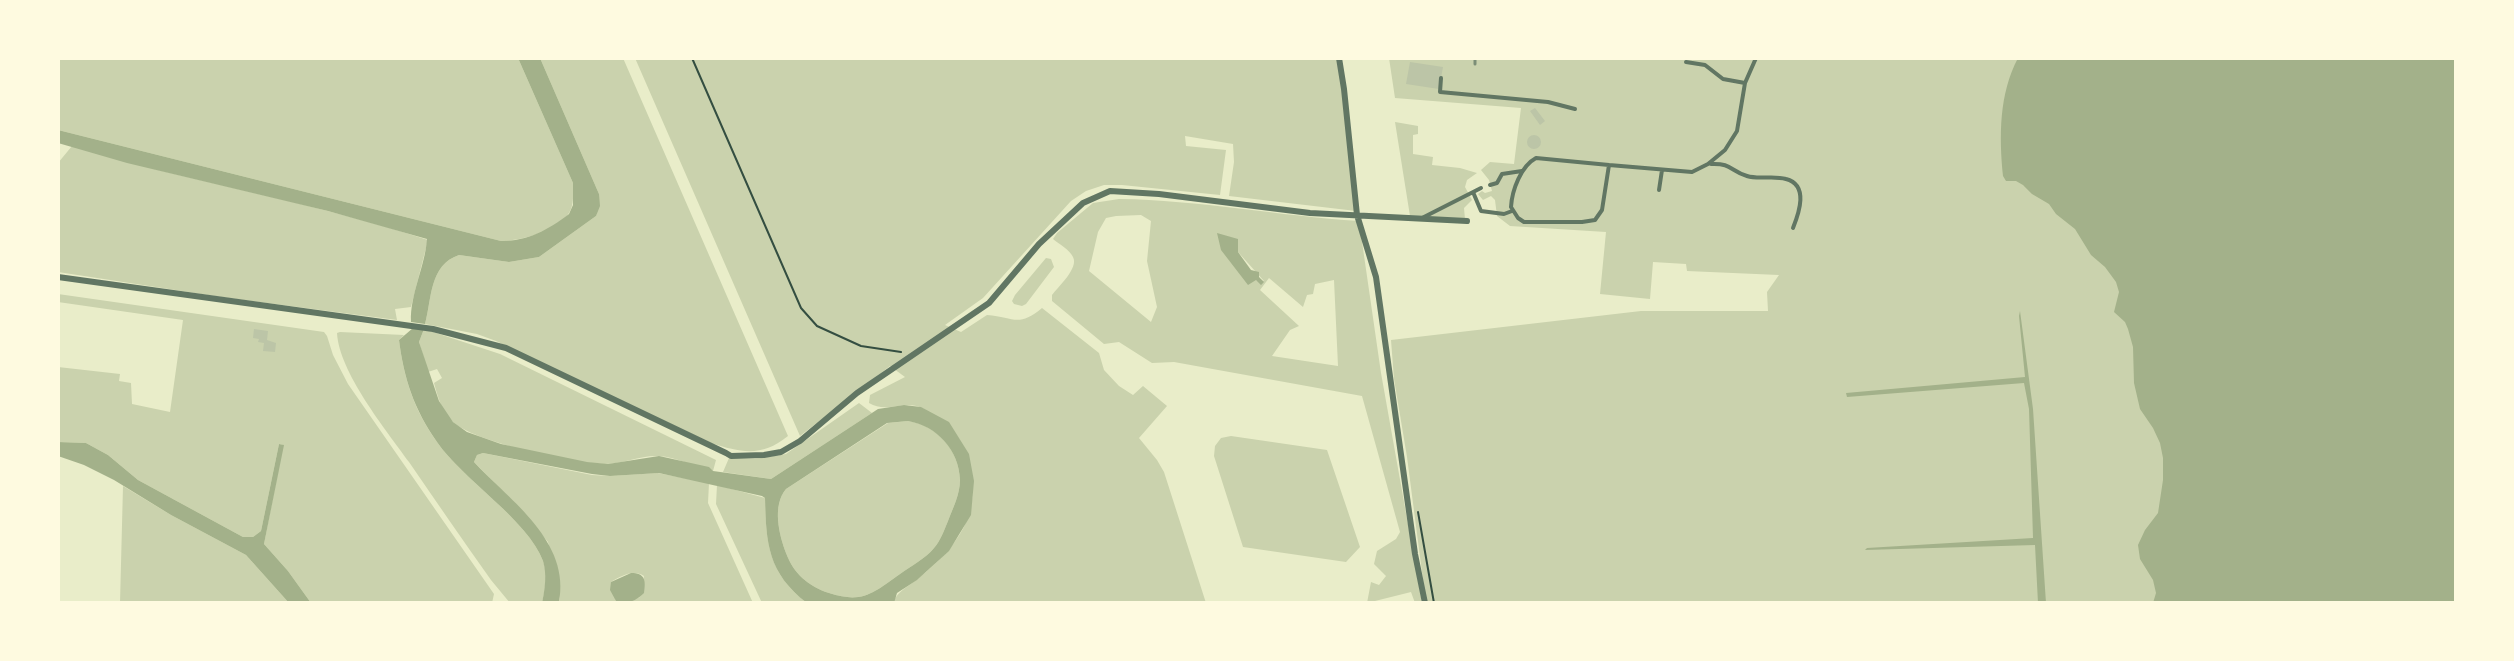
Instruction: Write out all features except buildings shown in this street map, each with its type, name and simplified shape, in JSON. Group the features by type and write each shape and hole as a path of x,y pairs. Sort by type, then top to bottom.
{"street":[{"path":"1339,58 1357,215 1376,277 1415,554 1425,603"},
{"path":"1609,165 1602,210 1595,220 1524,222 1512,211 1514,188 1528,162 1536,158 1692,172 1708,164 1725,150 1737,131 1745,83 1756,58"},
{"path":"1686,62 1705,65 1723,79 1745,83"},
{"path":"1441,78 1440,92 1519,98 1575,109"},
{"path":"1708,164 1730,166 1743,175 1753,177 1787,179 1798,186 1800,212 1793,228"},
{"path":"1490,185 1497,183 1502,174 1525,170"},
{"path":"1659,190 1662,170"},
{"path":"1422,218 1481,188"},
{"path":"58,277 433,329 506,348 731,456 764,455 781,452 800,441 857,393 989,303 1039,244 1083,203 1110,191 1310,213 1467,221"},
{"path":"1473,191 1481,211 1504,214 1512,211"}],"path":[{"path":"692,58 801,308 817,326 861,346 893,350 908,358"}],"shaded area":[{"path":"58,58 518,58 573,183 572,206 567,216 551,228 519,239 501,241 58,130"},
{"path":"518,58 540,58 599,194 600,206 596,216 539,257 509,262 459,255 449,260 442,266 433,284 425,324 411,322 427,239 58,143 58,130 501,241 520,239 545,230 569,214 573,205 573,183"},
{"path":"540,58 623,58 788,436 778,443 751,451 711,443 496,341 425,324 433,284 442,266 449,260 459,255 509,262 539,257 596,216 599,194"},
{"path":"635,58 1337,58 1356,211 1229,196 1233,144 1185,136 1186,146 1226,150 1220,195 1122,185 1104,185 1086,191 1071,201 983,298 945,325 961,332 987,315 1021,320 1042,308 1099,353 1104,370 1119,386 1133,395 1143,386 1167,406 1139,438 1164,472 1206,603 893,602 901,591 945,554 964,528 972,498 972,481 960,442 947,427 922,408 909,405 882,407 869,403 870,395 905,377 890,366 800,436"},
{"path":"1389,58 2456,58 2456,603 1426,603 1391,340 1641,311 1768,311 1767,292 1779,275 1687,271 1686,264 1653,262 1650,299 1600,294 1606,232 1510,226 1497,216 1495,200 1491,196 1483,200 1478,194 1492,191 1489,180 1481,170 1490,162 1514,164 1521,108 1395,98"},
{"path":"2018,58 2456,58 2456,603 2153,603 2156,593 2153,580 2140,559 2138,545 2158,513 2163,480 2160,443 2140,409 2134,383 2133,347 2125,322 2114,312 2119,292 2116,282 2091,255 2075,229 2049,204 2016,181 2006,181 2003,176 2002,116 2007,86"},
{"path":"1395,122 1418,126 1418,134 1413,135 1413,154 1433,157 1432,165 1477,173 1467,180 1465,187 1472,200 1464,208 1465,219 1410,216"},
{"path":"72,146 339,214 428,240 411,307 395,309 397,320 58,272 58,163"},
{"path":"1119,199 1149,200 1359,221 1381,373 1422,603 1415,603 1411,592 1367,603 1371,582 1379,585 1386,576 1374,564 1377,551 1396,539 1400,532 1362,396 1174,362 1152,363 1119,342 1104,344 1052,301 1052,295 1071,272 1074,261 1069,252 1053,239 1093,203","holes":["1141,215 1151,221 1147,261 1157,307 1151,322 1089,271 1098,232 1106,218","1238,252 1264,281 1256,280 1230,261 1228,257","1269,278 1303,307 1307,295 1313,294 1315,284 1334,280 1338,366 1272,356 1290,330 1299,326 1260,290"]},
{"path":"1217,233 1238,239 1238,252 1251,270 1259,272 1264,282 1261,285 1256,280 1248,285 1221,250"},
{"path":"1046,258 1051,259 1054,267 1026,304 1014,304 1015,295"},
{"path":"58,294 324,332 348,384 494,594 492,603 311,603 264,544 283,445 279,444 261,531 253,537 243,537 138,480 108,455 86,443 58,442 58,367 120,374 119,381 131,383 132,404 170,412 183,320 58,302"},
{"path":"2020,311 2033,409 2046,603 2038,603 2035,545 1865,550 2033,538 2029,409 2024,383 1847,397 1846,393 2025,377"},
{"path":"413,328 424,329 419,342 439,401 453,422 467,432 501,444 587,462 608,464 659,456 709,467 713,471 771,479 878,409 904,405 921,407 949,422 969,454 974,481 971,515 949,551 917,580 897,593 894,603 807,603 794,592 777,569 768,544 765,498 762,496 659,473 610,476 483,453 477,455 474,462 535,524 556,560 560,581 559,603 542,603 545,571 535,546 510,515 462,471 437,442 411,393 399,340","holes":["908,421 919,424 944,441 959,469 958,496 936,545 918,562 867,595 841,596 808,583 793,567 781,537 778,512 786,489 887,423"]},
{"path":"424,329 500,354 716,460 713,471 659,456 604,464 570,460 501,444 463,429 448,417 440,403 434,383 442,378 437,369 428,372 419,342"},
{"path":"337,333 404,335 399,340 404,368 422,418 448,456 510,515 535,546 545,571 542,603 510,603 491,580 365,400 346,365"},
{"path":"859,403 872,413 771,479 723,472 729,458 755,459 786,454"},
{"path":"888,423 919,423 937,434 951,449 959,469 958,496 939,542 923,559 867,595 841,596 815,587 798,573 786,553 778,520 782,496 786,489"},
{"path":"1231,436 1327,450 1360,547 1346,562 1243,547 1214,456 1215,446 1221,438"},
{"path":"58,442 86,443 108,455 138,480 243,537 253,537 261,531 279,444 284,445 264,544 311,603 289,603 246,555 114,480 58,456"},
{"path":"483,453 592,475 658,473 709,483 708,503 753,603 625,603 640,597 644,576 631,573 611,582 616,601 622,603 559,603 548,542 474,462 477,455"},
{"path":"717,485 765,498 766,529 772,556 784,580 807,603 762,603 716,504"},
{"path":"123,486 246,555 289,603 120,603"},
{"path":"631,573 644,578 644,593 631,602 616,601 610,590 611,582"}],"railway":[{"path":"1475,58 1475,64"}]}
